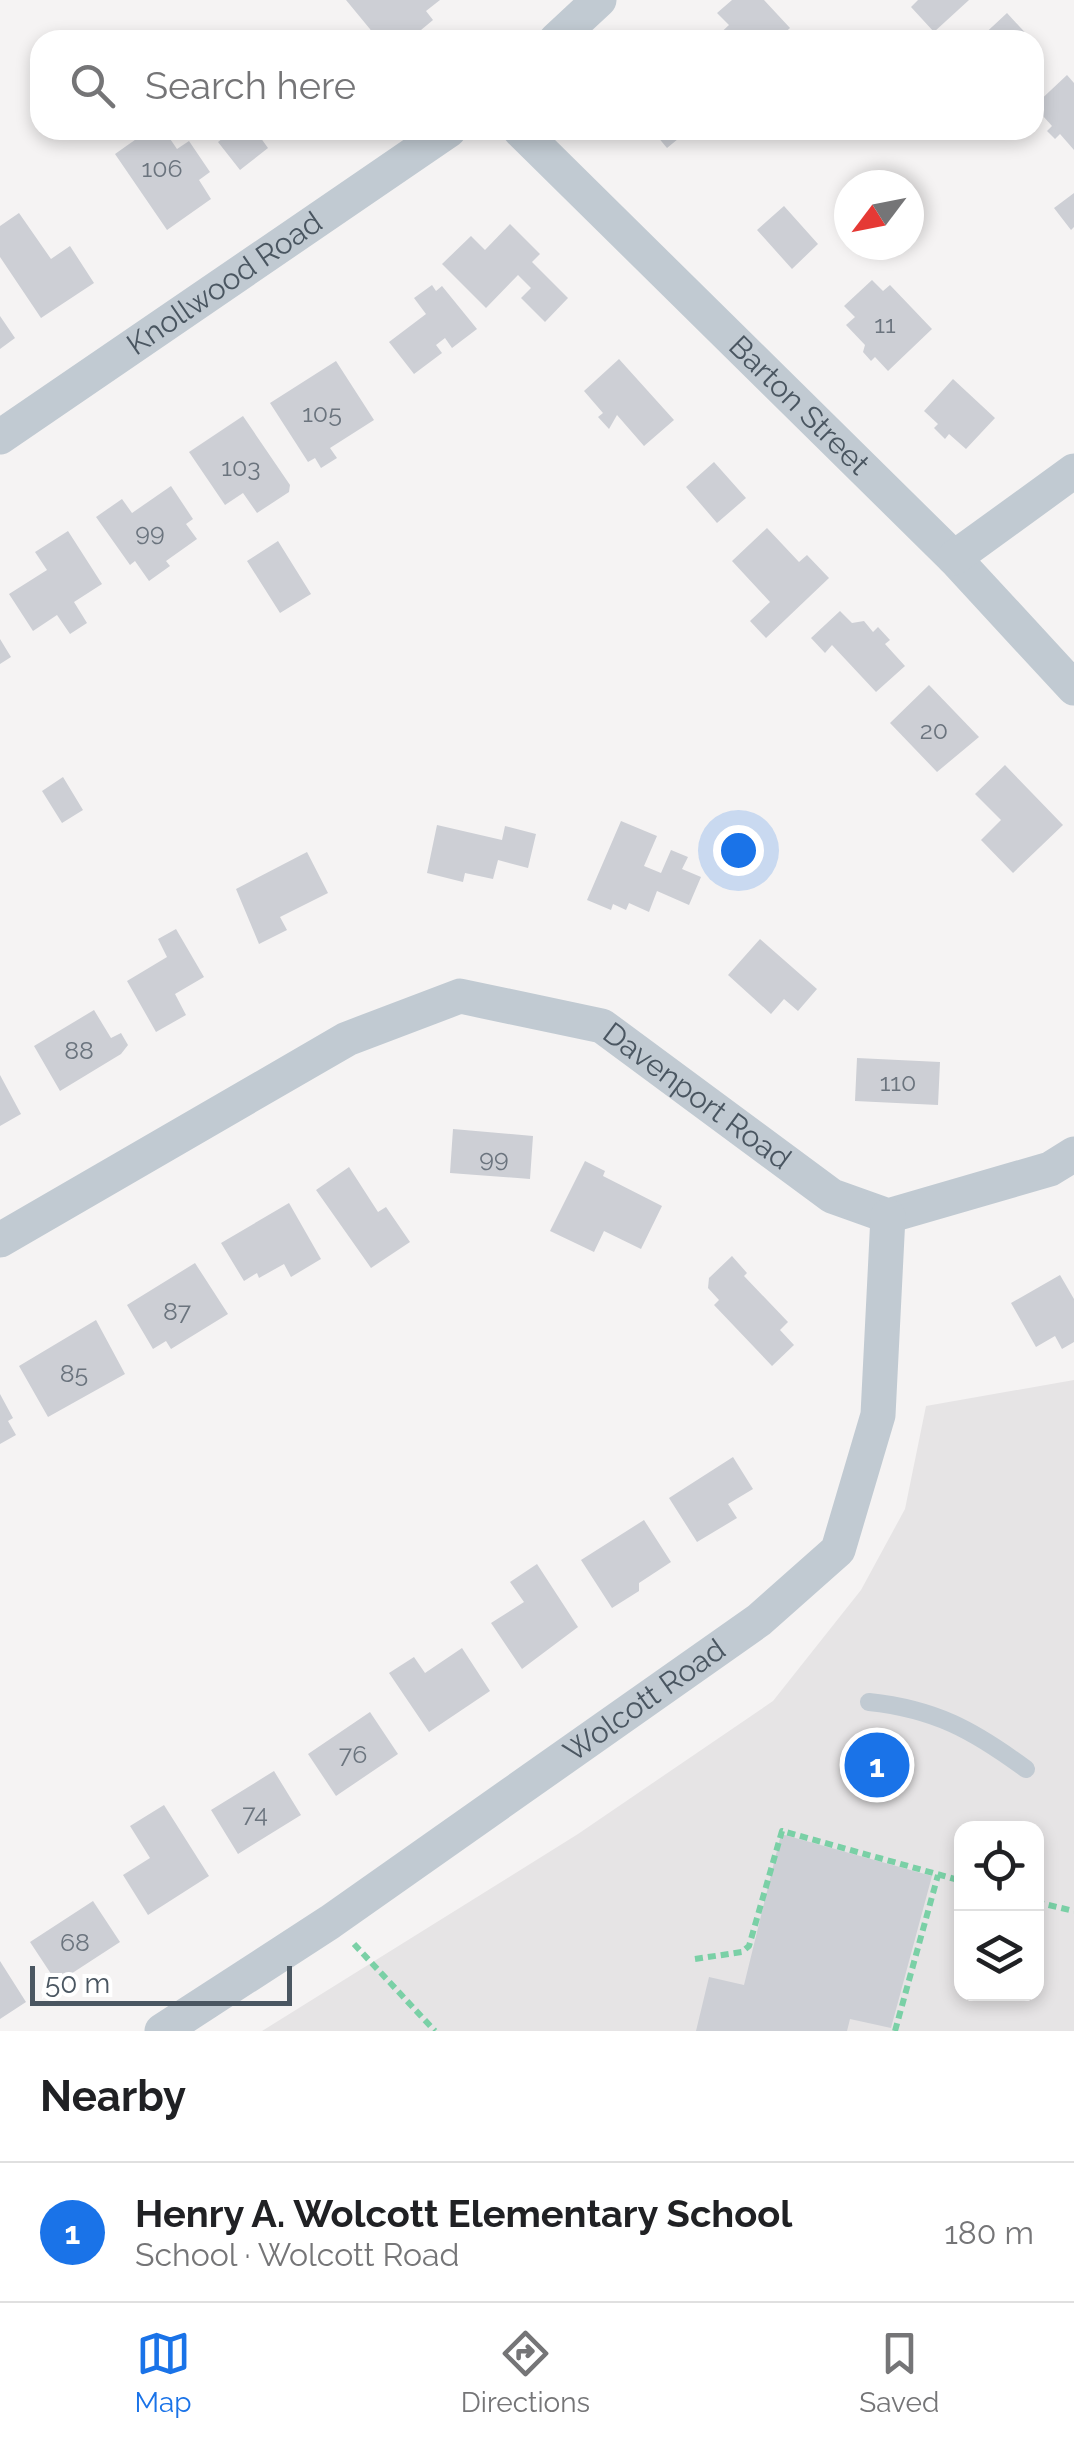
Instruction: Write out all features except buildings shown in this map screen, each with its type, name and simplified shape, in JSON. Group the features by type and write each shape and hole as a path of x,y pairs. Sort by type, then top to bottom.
{"street":[{"path":"567,30 600,0"},
{"name":"Knollwood Road","path":"0,437 434,140"},
{"name":"Barton Street","path":"530,140 954,558 1074,688"},
{"path":"954,558 1074,471"},
{"name":"Davenport Road","path":"0,1240 347,1040 460,996 602,1026 832,1196 888,1216"},
{"path":"888,1216 1050,1169 1074,1154"},
{"name":"Wolcott Road","path":"162,2031 330,1922 759,1620 838,1550 878,1414 888,1216"}],"lane":[{"path":"869,1702 916,1707 951,1722 1026,1770"}],"path":[{"path":"696,1959 742,1952 749,1946 782,1830 954,1879"},
{"path":"895,2031 938,1874"},
{"path":"1044,1904 1074,1912"},
{"path":"330,1922 435,2031"}],"shaded area":[{"path":"1074,1380 1074,2031 262,2031 578,1834 773,1701 861,1590 905,1509 926,1406"}],"place":[{"name":"Henry A. Wolcott Elementary School","path":"877,1765"}]}
